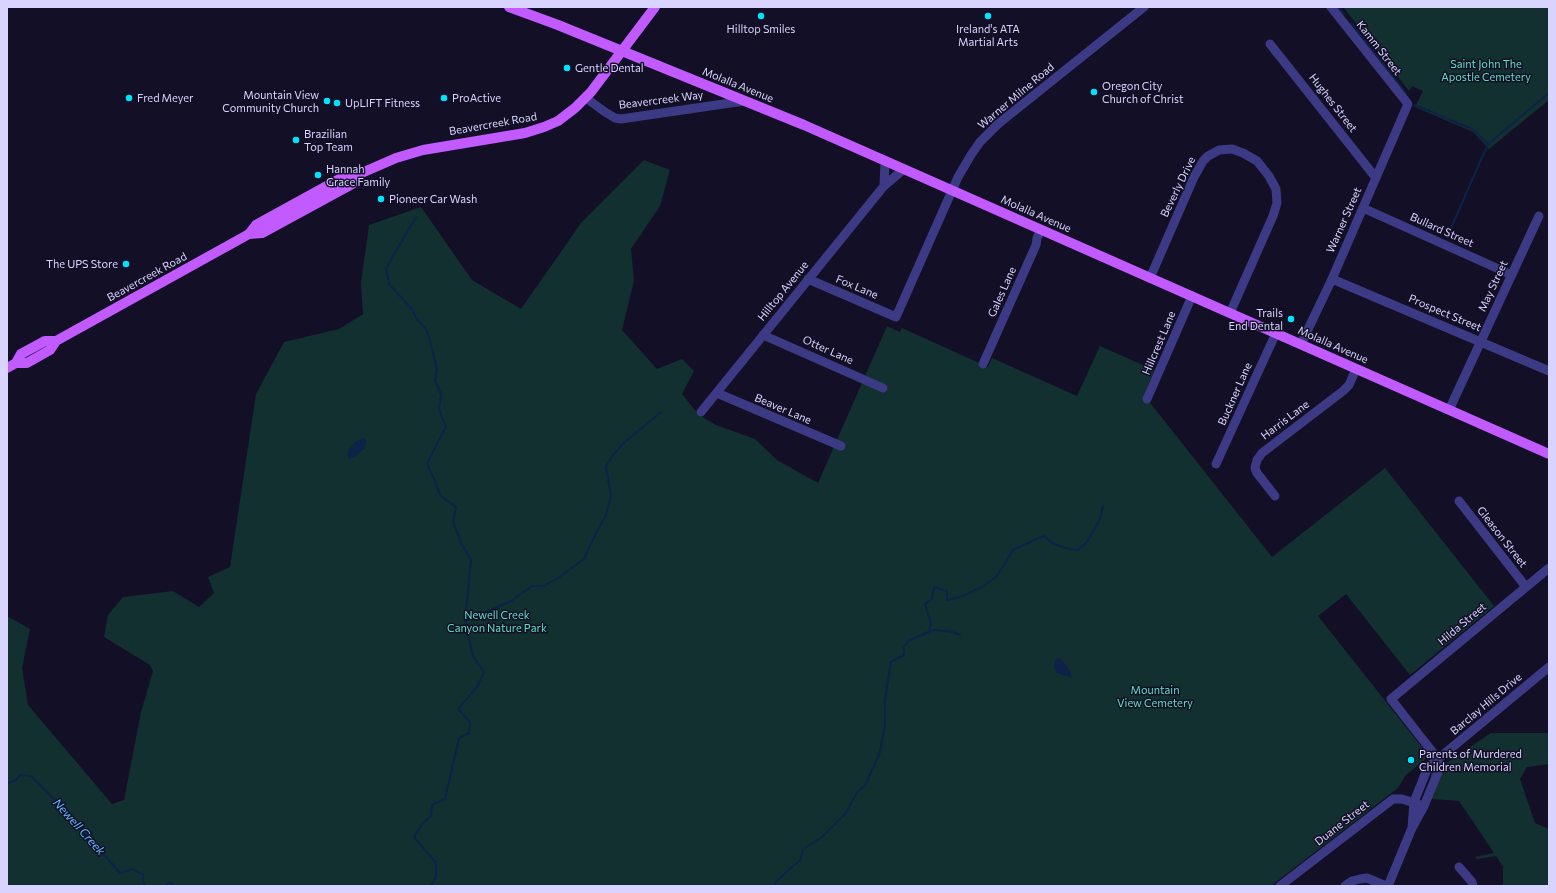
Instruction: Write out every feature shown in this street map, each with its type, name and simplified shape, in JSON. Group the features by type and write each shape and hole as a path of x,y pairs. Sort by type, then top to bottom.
{"main road":[{"name":"Molalla Avenue","path":"509,7 558,25 804,125 1549,454"},
{"name":"Beavercreek Road","path":"11,365 27,363 50,350 56,341 249,234 256,225 348,174 357,175 386,162 423,150 526,133 544,127 564,116 586,98 655,7"},
{"name":"Beavercreek Road","path":"249,234 262,233 280,224 352,184 357,175"},
{"path":"280,224 279,220 283,215 305,203 318,190"}],"street":[{"name":"Warner Milne Road","path":"896,318 952,190 971,155 990,132 1144,7"},
{"name":"Kamm Street","path":"1331,7 1408,104"},
{"name":"Hughes Street","path":"1270,44 1376,178"},
{"name":"Beavercreek Way","path":"586,98 605,112 617,118 624,119 744,100"},
{"name":"Warner Street","path":"1301,344 1332,279 1408,104"},
{"name":"Beverly Drive","path":"1150,278 1194,177 1204,160 1219,150 1232,149 1243,152 1256,162 1269,176 1276,189 1277,203 1273,216 1230,313"},
{"path":"884,186 885,161"},
{"name":"Hilltop Avenue","path":"701,412 884,186 904,169"},
{"name":"Bullard Street","path":"1363,208 1512,275"},
{"name":"May Street","path":"1449,410 1539,216"},
{"name":"Gales Lane","path":"983,364 1036,245 1041,230"},
{"name":"Fox Lane","path":"808,279 896,318"},
{"name":"Prospect Street","path":"1332,279 1549,371"},
{"name":"Hillcrest Lane","path":"1147,399 1192,296"},
{"name":"Buckner Lane","path":"1216,464 1276,333"},
{"name":"Otter Lane","path":"764,335 883,388"},
{"name":"Harris Lane","path":"1276,496 1257,473 1255,468 1257,460 1262,453 1343,392 1349,385 1356,369"},
{"name":"Beaver Lane","path":"717,393 841,446"},
{"name":"Gleason Street","path":"1459,501 1526,587"},
{"name":"Hilda Street","path":"1438,759 1391,699 1549,568"},
{"name":"Barclay Hills Drive","path":"1412,828 1414,802 1428,767 1549,667"},
{"name":"Barclay Hills Drive","path":"1387,886 1438,772 1438,759"},
{"name":"Duane Street","path":"1280,886 1387,803 1398,798 1424,806"},
{"path":"1459,867 1472,882 1473,886"},
{"path":"1345,886 1352,881 1367,878 1387,886"}],"green space":[{"name":"Saint John The Apostle Cemetery","path":"1343,7 1549,7 1549,100 1489,149 1473,132 1415,107 1423,91 1412,86 1409,91"},
{"name":"Newell Creek Canyon Nature Park","path":"644,160 670,170 660,206 631,249 634,281 622,330 657,369 682,359 694,371 682,394 699,415 716,425 755,439 777,460 818,483 887,326 900,332 902,328 988,367 992,358 1077,396 1100,346 1154,370 1144,395 1272,557 1385,468 1494,606 1410,675 1346,594 1318,616 1429,756 1406,775 1398,788 1271,886 7,886 7,616 30,629 22,668 28,705 112,804 124,800 141,712 153,671 150,665 104,637 108,615 123,597 173,591 199,607 214,593 208,577 230,567 256,394 284,342 339,329 363,314 361,282 369,225 421,207 472,280 521,309 581,223"},
{"path":"1491,733 1549,733 1549,764 1527,767 1520,779 1535,823 1549,829 1549,886 1503,886 1503,867 1496,856 1477,859 1475,857 1494,853 1459,801 1432,799 1431,773"}],"water":[{"path":"363,438 366,440 365,448 356,456 349,459 347,455 350,448 355,442"},
{"path":"1060,658 1070,671 1072,678 1057,673 1054,667 1056,659"}],"waterway":[{"path":"1338,7 1344,14"},
{"path":"1351,23 1406,93"},
{"path":"1415,105 1472,129 1488,144 1549,93"},
{"path":"1447,237 1488,144"},
{"path":"416,217 386,268 389,284 411,308 417,319 425,328 429,337 437,369 435,381 441,394 439,409 446,427 427,463 441,496 456,507 453,522 461,543 471,560 465,621 473,656 484,672 477,687 458,709 470,722 469,733 459,738 445,799 432,805 431,816 423,823 414,837 436,863 436,877 431,886"},
{"path":"465,621 511,601 532,586 544,586 558,578 584,559 606,515 611,496 606,466 613,455 626,441 661,412"},
{"path":"929,631 931,623 925,604 932,599 934,587 947,591 947,600 963,596 984,586 997,576 1013,550 1044,536 1052,543 1065,548 1078,550 1087,542 1100,519 1103,506"},
{"path":"774,886 776,882 800,861 803,849 821,838 845,814 858,791 865,786 880,752 885,724 885,701 891,662 904,655 904,647 908,641 933,630 952,632 960,635"},
{"name":"Newell Creek","path":"7,783 15,781 20,775 31,776 59,804 120,873 133,869 143,875 145,886"},
{"name":"Newell Creek","path":"167,886 169,883 172,883 173,886"}],"place":[{"name":"Hilltop Smiles","path":"761,16"},
{"name":"Ireland's ATA Martial Arts","path":"988,16"},
{"name":"Gentle Dental","path":"567,68"},
{"name":"Oregon City Church of Christ","path":"1094,92"},
{"name":"Fred Meyer","path":"129,98"},
{"name":"ProActive","path":"444,98"},
{"name":"Mountain View Community Church","path":"327,101"},
{"name":"UpLIFT Fitness","path":"337,103"},
{"name":"Brazilian Top Team","path":"296,140"},
{"name":"Hannah Grace Family","path":"318,175"},
{"name":"Pioneer Car Wash","path":"381,199"},
{"name":"The UPS Store","path":"126,264"},
{"name":"Trails End Dental","path":"1291,319"},
{"name":"Parents of Murdered Children Memorial","path":"1411,760"}],"park label":[{"name":"Mountain View Cemetery","path":"1155,696"}]}
